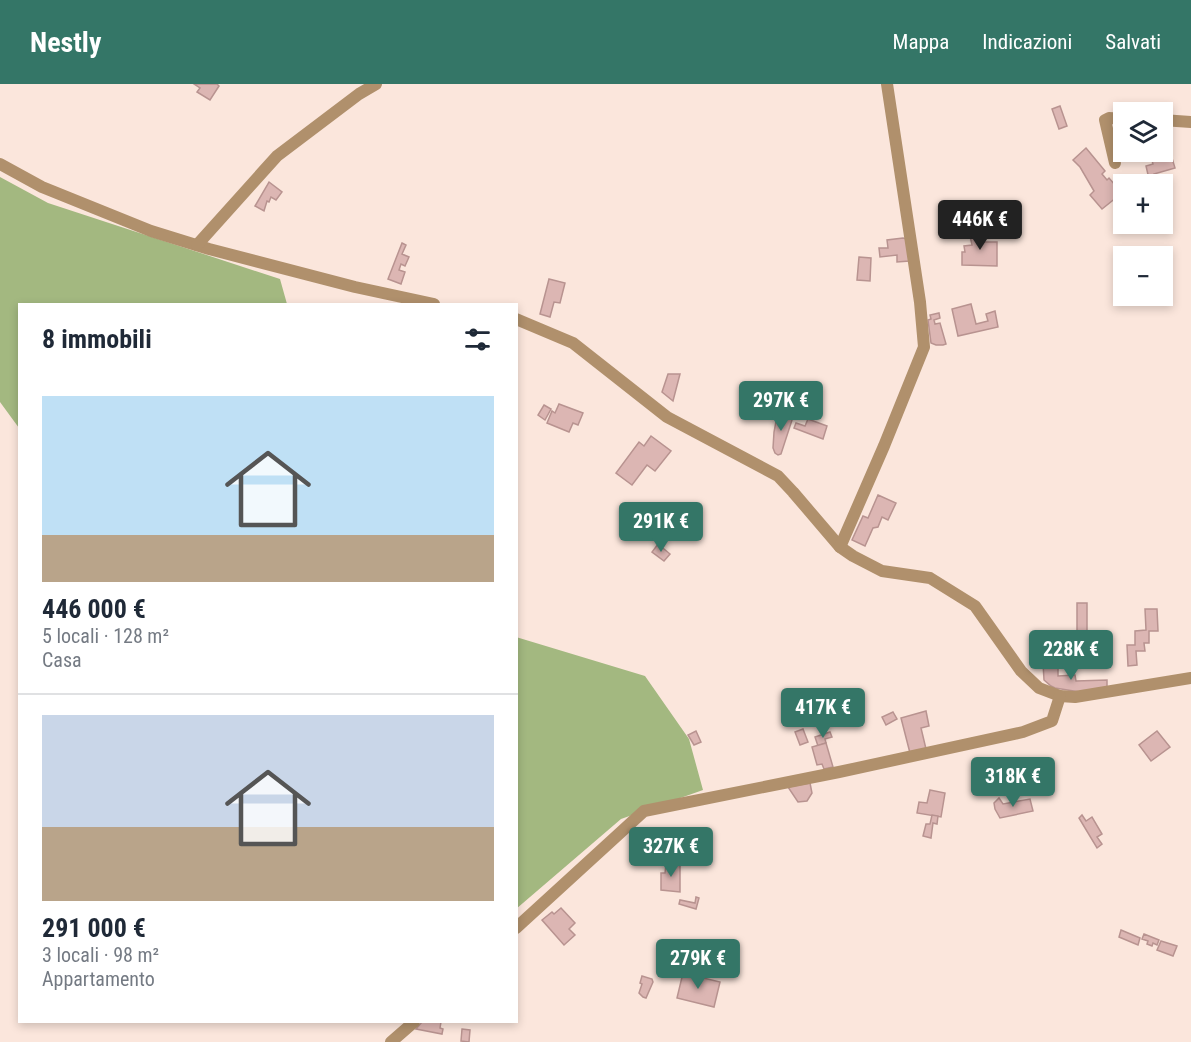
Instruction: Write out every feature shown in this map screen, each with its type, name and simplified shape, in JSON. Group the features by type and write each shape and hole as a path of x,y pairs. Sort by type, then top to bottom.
{"street":[{"path":"197,245 277,156 359,94 376,84"},
{"path":"840,547 924,347 920,302 887,84"},
{"path":"1113,118 1105,120 1113,154"},
{"path":"1173,121 1191,122"},
{"path":"0,164 42,187 151,231 355,287 429,303"},
{"path":"518,320 573,343 667,417 777,476 840,547 853,556 882,571 930,578 975,606 1021,671 1039,688 1060,696 1075,697 1191,678"},
{"path":"518,926 644,811 1023,732 1052,721 1060,696"},
{"path":"391,1042 413,1023"}],"green space":[{"path":"0,177 48,203 280,279 287,303 18,303 18,427 0,402"},
{"path":"518,638 645,676 689,739 703,790 621,819 518,907"}],"building":[{"path":"194,84 217,84 219,86 210,100 197,92 200,88"},
{"path":"1060,106 1067,126 1059,129 1052,109"},
{"path":"1086,148 1105,171 1102,174 1113,183 1113,200 1102,209 1090,195 1094,191 1080,167 1073,160"},
{"path":"1152,162 1173,162 1175,168 1148,174 1146,166 1153,164"},
{"path":"269,182 282,192 276,200 271,197 269,202 267,201 264,211 255,206"},
{"path":"976,227 976,231 984,232 984,242 997,242 997,266 962,265 964,246 972,245 970,228"},
{"path":"907,239 909,261 897,262 897,255 880,257 879,248 888,248 887,240"},
{"path":"402,243 406,245 402,254 409,257 405,266 401,264 399,270 405,272 401,284 388,279"},
{"path":"859,257 871,258 870,281 857,280"},
{"path":"549,279 565,283 560,303 554,302 550,317 540,314"},
{"path":"971,304 976,324 988,321 986,314 995,311 998,327 958,336 952,309"},
{"path":"939,313 940,318 934,320 935,324 940,323 946,344 943,345 931,343 928,320 931,319 930,315"},
{"path":"668,374 680,374 673,401 662,392"},
{"path":"559,404 583,413 578,425 573,423 569,432 547,423 552,411 555,413"},
{"path":"544,405 551,409 545,420 538,415"},
{"path":"778,411 793,417 781,454 778,455 773,448"},
{"path":"808,419 827,426 823,439 794,428 796,423 805,426"},
{"path":"651,436 671,451 655,471 647,465 632,485 616,473 639,442 644,446"},
{"path":"878,495 896,503 888,520 882,517 878,527 873,528 865,546 852,540 863,516 868,518"},
{"path":"658,544 670,554 664,561 652,552"},
{"path":"1077,603 1087,603 1087,637 1077,637"},
{"path":"1145,609 1157,609 1158,631 1149,631 1149,643 1144,643 1145,651 1136,651 1137,665 1128,666 1127,645 1135,645 1135,631 1146,630"},
{"path":"1056,633 1071,634 1070,647 1056,646"},
{"path":"1043,663 1058,663 1058,676 1075,675 1076,681 1107,680 1107,691 1080,692 1055,688 1044,680"},
{"path":"926,711 929,726 921,728 926,749 910,753 901,718"},
{"path":"893,712 897,719 886,725 882,717"},
{"path":"803,729 808,742 800,745 795,732"},
{"path":"696,731 701,742 694,745 688,735"},
{"path":"1157,731 1170,747 1151,761 1139,745"},
{"path":"830,732 832,737 825,739 826,743 818,746 815,737"},
{"path":"826,743 833,767 824,769 822,764 817,765 812,747"},
{"path":"810,783 812,793 807,801 798,802 788,787"},
{"path":"930,790 945,793 941,817 917,813 919,802 927,803"},
{"path":"999,798 1003,804 1030,799 1033,811 1000,818 994,803"},
{"path":"932,815 938,816 937,824 933,823 931,838 923,836 926,824 930,824"},
{"path":"1082,815 1086,821 1092,817 1102,834 1097,837 1102,844 1097,848 1079,818"},
{"path":"668,863 680,863 680,892 661,890 661,873 665,873"},
{"path":"696,897 699,898 696,909 679,904 680,900 695,903"},
{"path":"561,908 575,923 569,929 575,935 564,945 542,920"},
{"path":"1121,930 1140,938 1138,945 1119,937"},
{"path":"1144,934 1159,940 1157,945 1147,944 1148,941 1142,939"},
{"path":"1161,941 1177,946 1173,956 1157,950"},
{"path":"683,973 720,982 714,1007 677,998"},
{"path":"642,976 652,979 653,982 646,998 639,993"},
{"path":"421,1023 441,1023 440,1028 443,1029 442,1034 416,1029"},
{"path":"462,1029 470,1030 469,1042 461,1041"}]}
